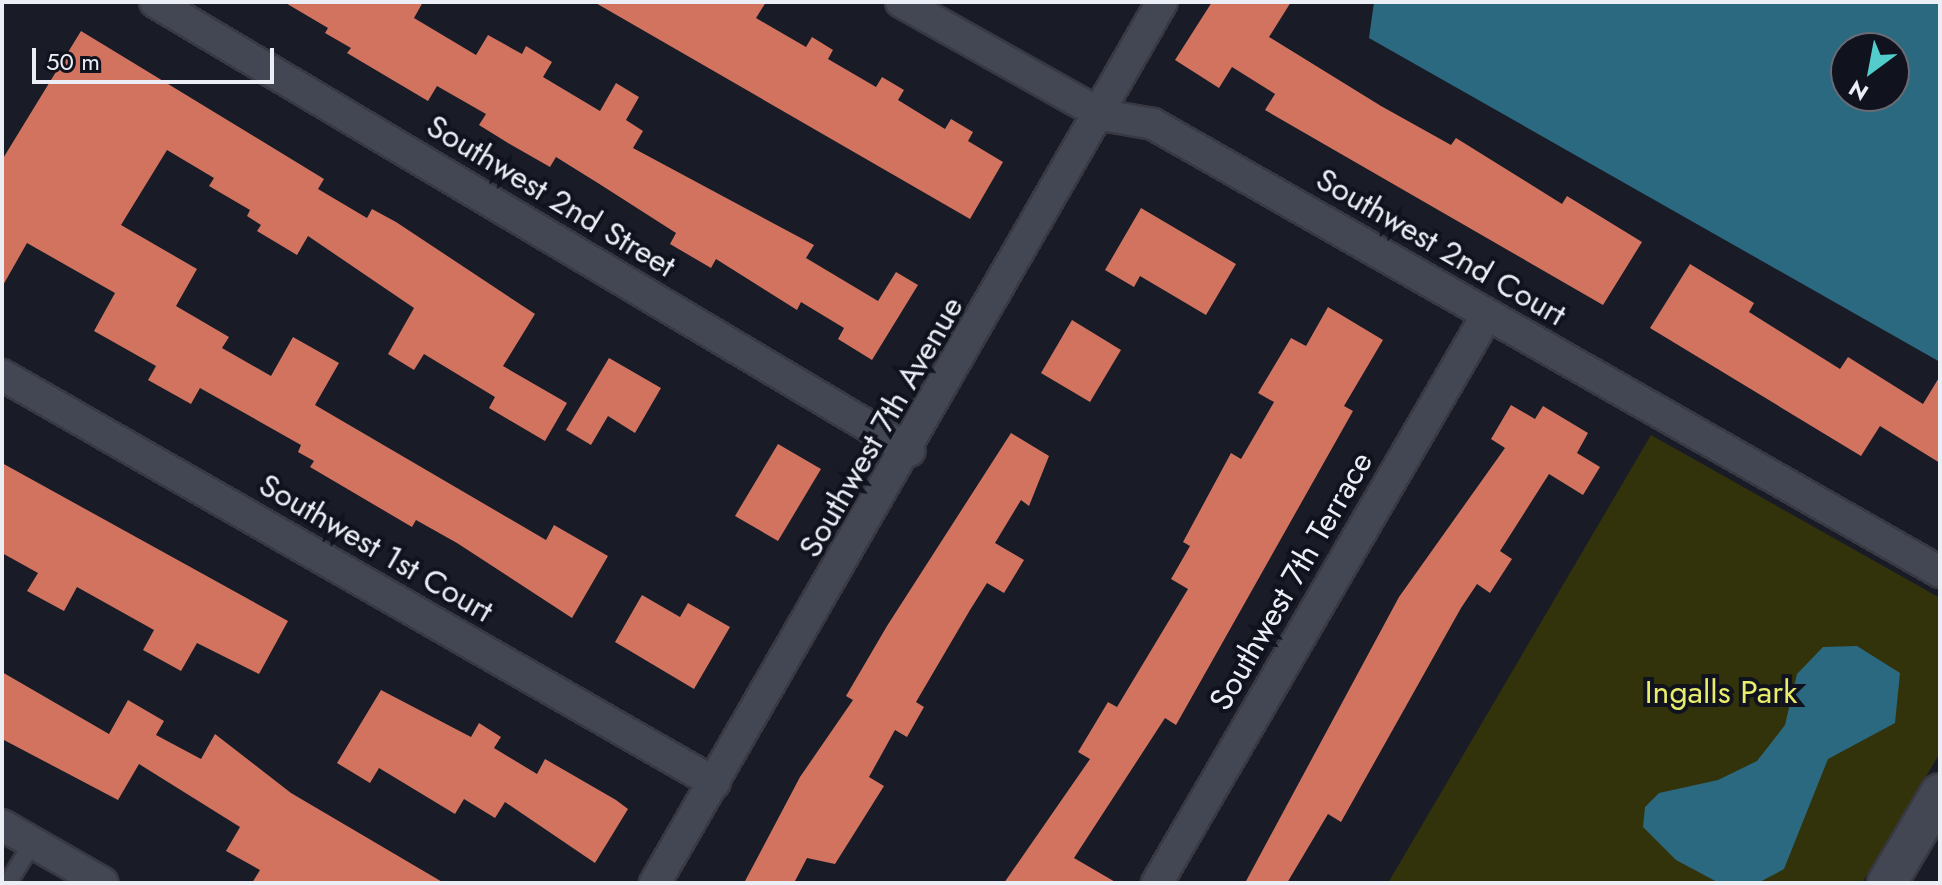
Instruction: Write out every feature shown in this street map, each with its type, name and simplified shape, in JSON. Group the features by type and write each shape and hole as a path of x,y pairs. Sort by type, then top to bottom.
{"street":[{"name":"Southwest 2nd Street","path":"155,2 910,451"},
{"name":"Southwest 2nd Court","path":"901,2 1102,115 1153,124 1940,572"},
{"name":"Southwest 7th Avenue","path":"655,883 910,451 1102,115 1162,2"},
{"name":"Southwest 7th Terrace","path":"1157,883 1487,315"},
{"name":"Southwest 1st Court","path":"2,375 715,783"},
{"path":"1887,883 1940,793"},
{"path":"2,825 103,883"}],"lane":[{"path":"8,883 33,842"}],"green space":[{"name":"Ingalls Park","path":"1651,435 1940,598 1940,753 1862,883 1388,883"}],"water":[{"path":"1374,2 1940,2 1940,362 1369,38"},
{"path":"1857,646 1900,673 1895,723 1828,759 1784,869 1758,883 1719,883 1676,860 1643,827 1645,807 1659,793 1718,780 1757,761 1785,725 1797,674 1823,647"}],"building":[{"path":"284,2 423,2 414,18 476,55 488,35 522,54 526,46 552,62 543,77 600,111 616,83 639,97 626,120 643,131 633,148 814,245 806,258 878,301 896,272 918,285 872,360 838,339 844,328 801,302 797,310 716,259 711,268 670,244 676,233 601,185 556,157 550,167 508,143 479,125 486,114 437,86 428,101 347,53 351,48 325,33 328,28"},
{"path":"594,2 766,2 756,18 806,47 812,37 833,50 828,59 876,87 882,77 904,90 898,100 945,129 951,119 973,132 968,141 1003,162 970,219"},
{"path":"1212,2 1291,2 1269,37 1451,145 1456,138 1562,204 1567,196 1642,242 1603,305 1265,110 1275,94 1232,67 1219,88 1175,60"},
{"path":"81,31 324,179 318,189 367,218 372,209 396,222 535,314 503,366 567,403 545,441 489,408 495,397 424,354 414,370 388,354 414,308 308,236 297,255 257,231 261,225 247,216 250,210 209,186 214,178 167,150 121,225 197,269 176,306 229,337 222,348 271,376 293,337 339,363 315,405 546,540 554,525 608,556 572,618 457,543 416,520 412,527 310,467 314,461 298,452 301,445 200,388 191,404 148,380 156,366 94,331 115,293 27,243 2,287 2,160"},
{"path":"1141,208 1236,264 1206,315 1140,276 1134,287 1105,270"},
{"path":"1690,264 1754,303 1749,312 1840,369 1848,357 1923,404 1940,376 1940,463 1880,426 1861,456 1650,328"},
{"path":"1328,307 1383,340 1344,406 1353,411 1176,725 1165,718 1074,858 1117,883 1004,883 1090,759 1078,752 1108,702 1117,707 1188,589 1171,579 1190,546 1183,542 1231,453 1241,459 1274,402 1258,393 1291,338 1306,346"},
{"path":"1072,320 1121,350 1090,402 1041,373"},
{"path":"609,358 661,388 635,433 608,416 591,445 566,430"},
{"path":"1511,405 1535,419 1543,406 1588,433 1577,453 1600,467 1583,495 1549,474 1500,551 1512,559 1490,593 1477,584 1461,608 1341,822 1328,814 1287,883 1245,883 1399,597 1505,448 1491,439"},
{"path":"1011,433 1049,456 1029,506 1021,500 995,543 1024,560 1004,593 987,583 916,702 924,707 907,737 895,730 869,777 884,786 835,864 807,858 794,883 744,883 800,777 853,700 846,696 887,626"},
{"path":"778,444 821,469 778,541 735,516"},
{"path":"2,463 288,621 259,674 197,643 181,671 143,650 154,630 77,587 64,611 27,591 38,573 2,553"},
{"path":"642,595 680,617 688,603 730,627 694,689 615,642"},
{"path":"2,672 109,734 128,700 164,721 156,735 201,759 215,734 291,793 444,883 252,883 260,870 226,851 240,827 139,764 118,800 2,739"},
{"path":"381,690 471,737 479,723 501,737 494,748 537,774 545,759 628,809 595,863 505,802 495,818 464,799 455,814 379,768 370,783 337,763"}]}
